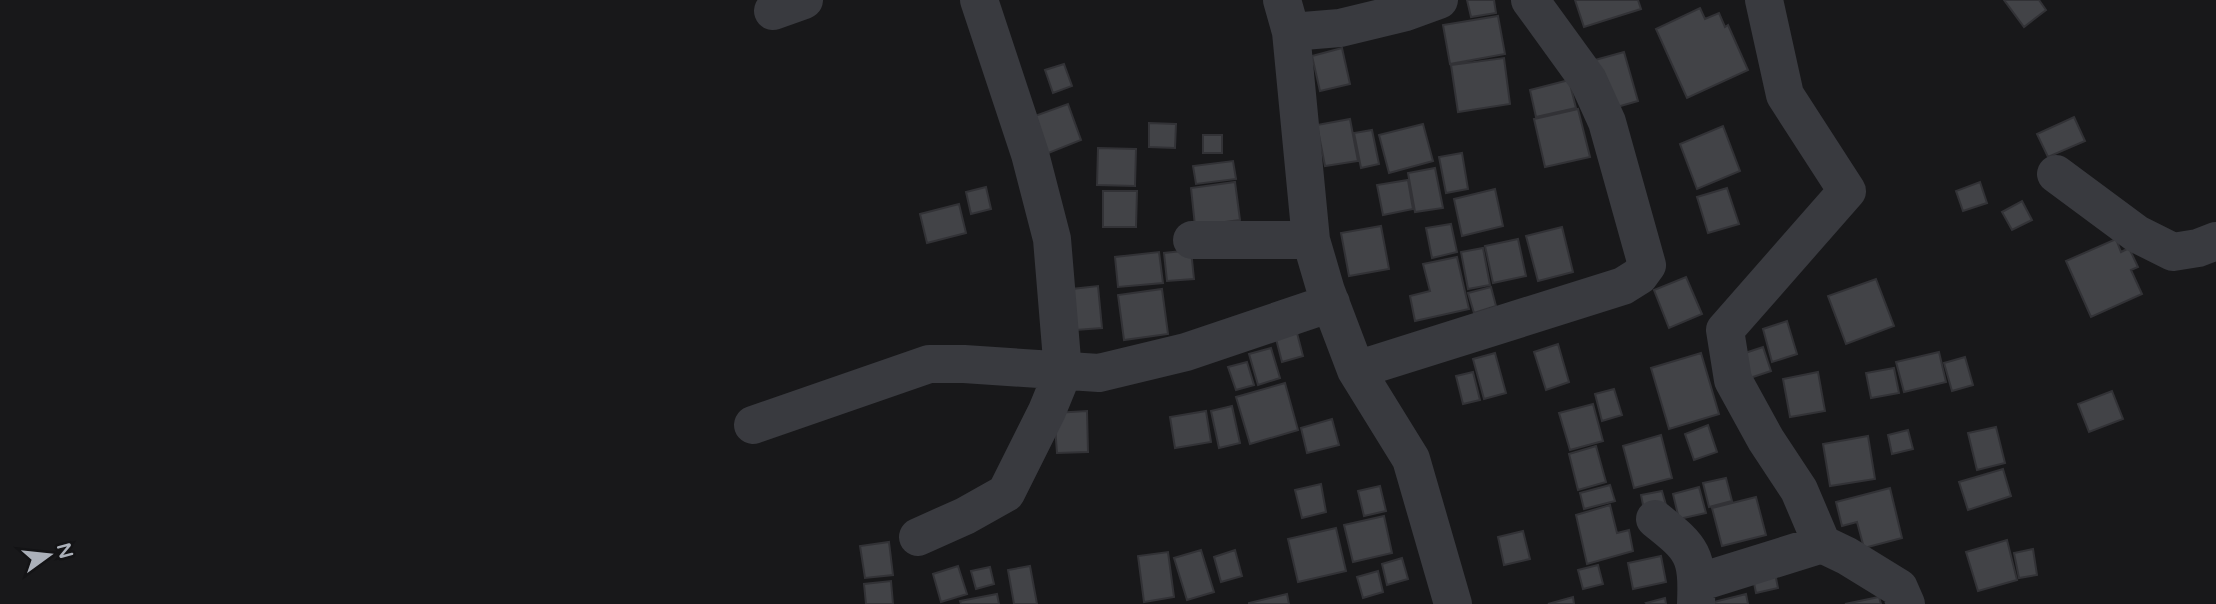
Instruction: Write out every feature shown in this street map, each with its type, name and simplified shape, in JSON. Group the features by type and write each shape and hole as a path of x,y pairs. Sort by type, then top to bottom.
{"street":[{"path":"918,537 965,516 1006,493 1047,411 1063,372 1052,239 1030,154 979,0"},
{"path":"1439,0 1406,12 1340,29 1286,16 1311,240 1356,370 1411,459 1453,604"},
{"path":"1356,370 1623,286 1639,276 1647,265 1607,122 1588,80 1530,0"},
{"path":"1764,0 1785,95 1846,191 1725,330 1733,380 1766,440 1799,490 1822,544 1899,588 1906,604"},
{"path":"2056,174 2137,234 2173,252 2216,242"},
{"path":"1192,240 1311,240"},
{"path":"753,425 929,364 1099,373 1186,352 1331,303"},
{"path":"1654,519 1682,541 1694,559 1696,593 1822,544"}],"building":[{"path":"1467,0 1494,0 1496,13 1471,17"},
{"path":"1575,0 1638,0 1641,9 1584,27"},
{"path":"2004,0 2039,0 2046,10 2024,27"},
{"path":"1700,8 1705,19 1719,13 1725,27 1728,25 1748,70 1687,98 1656,29"},
{"path":"1498,16 1505,54 1450,64 1443,25"},
{"path":"1342,48 1350,84 1320,91 1312,56"},
{"path":"1624,52 1638,101 1610,109 1595,60"},
{"path":"1504,58 1510,104 1458,112 1451,65"},
{"path":"1064,64 1072,86 1053,93 1045,70"},
{"path":"1569,80 1576,108 1536,117 1530,90"},
{"path":"1068,104 1081,140 1046,154 1032,117"},
{"path":"1578,109 1590,157 1545,167 1534,119"},
{"path":"2074,117 2085,141 2048,157 2037,134"},
{"path":"1350,119 1358,161 1325,166 1317,125"},
{"path":"1149,123 1176,124 1175,148 1149,147"},
{"path":"1423,124 1433,161 1389,173 1379,135"},
{"path":"1723,126 1740,171 1697,189 1680,144"},
{"path":"1372,130 1379,164 1361,168 1354,133"},
{"path":"1203,135 1222,135 1222,153 1203,153"},
{"path":"1098,148 1136,149 1135,186 1097,185"},
{"path":"1462,153 1468,189 1446,193 1439,157"},
{"path":"1233,161 1236,179 1196,184 1193,166"},
{"path":"1435,168 1443,208 1415,212 1408,173"},
{"path":"1408,180 1413,209 1383,215 1377,185"},
{"path":"1235,182 1240,220 1195,226 1191,188"},
{"path":"1980,182 1987,203 1963,211 1956,191"},
{"path":"986,187 991,209 971,214 966,192"},
{"path":"1727,188 1739,224 1708,233 1697,197"},
{"path":"1495,189 1503,226 1462,236 1454,199"},
{"path":"1103,191 1137,191 1136,227 1103,227"},
{"path":"2022,201 2032,220 2012,230 2002,212"},
{"path":"959,204 966,233 927,243 920,214"},
{"path":"1451,224 1457,252 1432,258 1426,228"},
{"path":"1381,226 1389,269 1349,276 1341,233"},
{"path":"1562,227 1573,272 1538,281 1526,236"},
{"path":"1518,239 1526,276 1493,283 1485,246"},
{"path":"2116,239 2121,252 2129,248 2138,267 2131,270 2142,294 2091,317 2066,261"},
{"path":"1483,248 1490,285 1468,289 1461,252"},
{"path":"1191,250 1194,279 1167,281 1164,253"},
{"path":"1159,252 1163,283 1118,287 1115,257"},
{"path":"1457,257 1469,309 1415,321 1410,296 1430,291 1423,264"},
{"path":"1686,277 1702,314 1669,328 1654,290"},
{"path":"1876,279 1894,326 1846,344 1828,296"},
{"path":"1098,286 1102,328 1076,330 1072,289"},
{"path":"1491,287 1496,306 1474,313 1468,293"},
{"path":"1162,289 1168,334 1124,340 1118,295"},
{"path":"1787,321 1797,354 1772,362 1763,329"},
{"path":"1297,333 1303,356 1282,362 1276,339"},
{"path":"1558,344 1569,382 1546,390 1534,352"},
{"path":"1763,347 1771,371 1747,379 1739,355"},
{"path":"1271,348 1280,378 1258,385 1249,354"},
{"path":"1939,352 1946,382 1904,392 1896,362"},
{"path":"1495,353 1506,393 1484,399 1473,359"},
{"path":"1701,353 1719,414 1669,429 1651,368"},
{"path":"1965,357 1973,385 1952,391 1944,363"},
{"path":"1247,362 1254,385 1236,390 1228,367"},
{"path":"1894,368 1899,393 1871,398 1866,373"},
{"path":"1473,372 1480,400 1463,404 1456,376"},
{"path":"1818,372 1825,411 1790,417 1783,379"},
{"path":"1285,383 1298,430 1250,444 1236,397"},
{"path":"1614,389 1622,415 1602,421 1595,394"},
{"path":"2112,391 2123,419 2089,432 2078,404"},
{"path":"1593,404 1603,441 1570,450 1559,413"},
{"path":"1232,406 1240,443 1219,448 1211,411"},
{"path":"1087,411 1088,452 1057,453 1054,413"},
{"path":"1206,411 1211,442 1175,448 1170,417"},
{"path":"1332,419 1339,445 1307,453 1301,428"},
{"path":"1708,425 1717,452 1694,460 1685,434"},
{"path":"1996,427 2005,463 1977,470 1968,433"},
{"path":"1908,430 1913,449 1892,454 1888,435"},
{"path":"1661,435 1672,478 1634,488 1623,446"},
{"path":"1868,436 1875,479 1830,486 1823,444"},
{"path":"1596,446 1606,482 1578,490 1569,454"},
{"path":"2003,469 2011,496 1968,510 1959,482"},
{"path":"1726,478 1732,501 1709,507 1703,483"},
{"path":"1321,484 1326,512 1302,518 1295,490"},
{"path":"1610,485 1615,501 1584,509 1580,493"},
{"path":"1380,486 1386,511 1364,516 1358,491"},
{"path":"1699,487 1706,513 1679,519 1673,494"},
{"path":"1890,488 1902,538 1864,548 1857,522 1842,526 1836,502"},
{"path":"1662,491 1666,505 1644,510 1641,495"},
{"path":"1756,497 1766,535 1722,546 1712,508"},
{"path":"1610,505 1617,533 1629,530 1633,551 1587,564 1576,515"},
{"path":"1384,516 1392,553 1353,562 1344,525"},
{"path":"1336,528 1346,571 1298,582 1288,539"},
{"path":"1523,531 1530,559 1504,565 1498,537"},
{"path":"2007,540 2017,580 1978,591 1966,552"},
{"path":"889,542 893,575 865,578 860,546"},
{"path":"2033,549 2037,575 2019,578 2014,553"},
{"path":"1201,550 1214,592 1187,600 1174,558"},
{"path":"1235,550 1242,576 1221,582 1214,557"},
{"path":"1168,552 1174,597 1144,602 1138,556"},
{"path":"1661,556 1666,582 1633,589 1628,563"},
{"path":"1402,558 1408,579 1387,585 1382,564"},
{"path":"1773,563 1778,588 1756,593 1751,568"},
{"path":"1598,565 1603,584 1583,589 1578,570"},
{"path":"958,566 967,594 941,602 933,574"},
{"path":"1030,566 1037,604 1014,604 1008,570"},
{"path":"990,567 994,584 976,589 971,571"},
{"path":"1378,571 1383,592 1363,598 1357,577"},
{"path":"891,581 893,604 866,604 864,584"},
{"path":"997,594 999,604 961,604 960,601"},
{"path":"1287,594 1289,604 1249,604 1249,603"},
{"path":"1746,594 1748,604 1706,604"},
{"path":"1573,597 1574,604 1548,604"},
{"path":"1879,597 1881,604 1845,604"},
{"path":"1665,598 1666,604 1646,603"}]}
